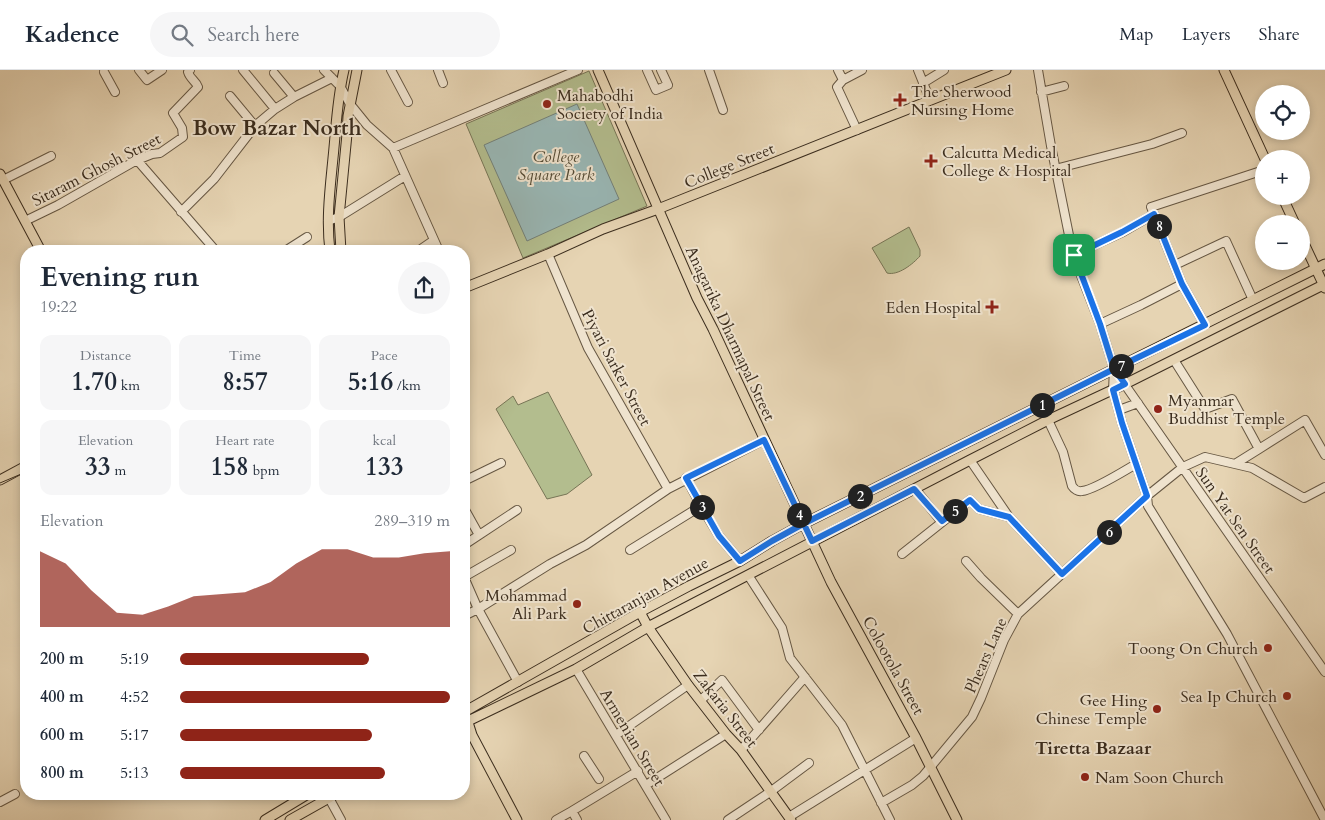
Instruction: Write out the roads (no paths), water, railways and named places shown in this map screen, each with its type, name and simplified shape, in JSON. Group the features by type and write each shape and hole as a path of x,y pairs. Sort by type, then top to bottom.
{"main road":[{"path":"329,245 328,221 340,86 344,70"},
{"path":"340,245 338,217 350,104 357,70"},
{"name":"Anagarika Dharmapal Street","path":"598,70 697,298 803,524"},
{"name":"College Street","path":"470,286 603,229 658,209 1006,70"},
{"path":"1224,70 1261,150"},
{"path":"2,177 38,245"},
{"path":"470,722 576,669 648,627 1048,420 1324,286 1310,256"},
{"name":"Chittaranjan Avenue","path":"470,709 640,612 740,561 803,524 1325,264"},
{"path":"0,480 20,469"},
{"name":"Colootola Street","path":"803,524 831,582 916,738 957,820"},
{"name":"Zakaria Street","path":"640,612 648,627 688,685 726,734 741,750 790,819"},
{"path":"470,732 517,820"},
{"path":"265,820 298,800"},
{"path":"290,820 322,800"}],"street":[{"path":"138,70 147,80 162,70"},
{"name":"Sitaram Ghosh Street","path":"24,221 58,205 137,160 160,153 183,137 182,128 173,113 198,88 197,84 188,75 190,70"},
{"path":"243,70 275,109"},
{"path":"324,70 340,86 350,104 368,125 393,148 436,245"},
{"path":"391,70 408,102"},
{"path":"438,70 443,83"},
{"path":"393,148 578,70"},
{"path":"647,70 656,90 668,85 661,70"},
{"path":"709,70 723,110"},
{"path":"838,70 843,80"},
{"path":"857,130 837,88 843,80 862,70"},
{"path":"918,70 930,100"},
{"path":"923,82 944,70"},
{"path":"1038,70 1074,255 1100,324 1114,369 1113,390 1147,496 1148,506 1234,647 1325,820"},
{"path":"104,72 115,92"},
{"path":"274,73 294,97"},
{"path":"182,212 214,179 255,126 275,109 294,97 332,78"},
{"path":"1041,92 1064,86"},
{"path":"230,96 255,126"},
{"path":"1056,169 1152,144 1182,133"},
{"path":"2,177 50,156"},
{"path":"137,160 211,245"},
{"path":"1205,325 1182,284 1152,208 1255,173"},
{"path":"328,221 338,217 405,176"},
{"path":"1074,255 1154,214"},
{"path":"294,245 307,237"},
{"path":"427,245 434,240"},
{"path":"1175,265 1226,241 1253,300"},
{"name":"Piyari Sarker Street","path":"548,254 588,348 668,489"},
{"path":"1100,324 1182,284"},
{"path":"1174,360 1205,409 1232,399 1259,449"},
{"name":"Sun Yat Sen Street","path":"1114,369 1325,672"},
{"path":"1119,410 1138,402"},
{"path":"1048,420 1063,452 1072,486 1075,490 1081,492 1136,464"},
{"path":"1235,464 1305,420 1325,455"},
{"path":"470,613 550,564 586,545 686,478 764,440"},
{"name":"Phears Lane","path":"881,803 912,785 931,768 972,717 1004,640 1018,614 1147,496 1183,467 1205,457 1252,468 1304,498 1325,487"},
{"path":"970,460 1009,517 1062,574"},
{"path":"470,478 501,463"},
{"path":"686,478 719,536 740,561"},
{"path":"914,489 942,521"},
{"path":"902,554 970,500 979,509 1009,517"},
{"path":"630,550 701,506"},
{"path":"470,541 517,510"},
{"path":"470,519 479,535"},
{"path":"470,574 511,550"},
{"path":"966,561 1018,614"},
{"path":"748,575 782,628 790,658 840,722 890,820"},
{"path":"470,591 518,682"},
{"name":"Armenian Street","path":"576,669 666,820"},
{"path":"741,750 805,677"},
{"path":"701,700 722,680 760,730"},
{"path":"616,735 688,685"},
{"path":"646,785 726,734"},
{"path":"790,819 916,738"},
{"path":"584,756 599,779"},
{"path":"728,820 809,763"},
{"path":"556,820 638,772"},
{"path":"0,802 15,794"},
{"path":"332,800 341,820"},
{"path":"572,811 577,820"}],"water":[{"path":"577,104 619,199 527,241 484,145"}],"tram line":[{"path":"0,483 20,475"}],"place":[{"name":"The Sherwood Nursing Home","path":"900,100"},
{"name":"Mahabodhi Society of India","path":"547,104"},
{"name":"Calcutta Medical College & Hospital","path":"931,161"},
{"name":"Eden Hospital","path":"992,307"},
{"name":"Myanmar Buddhist Temple","path":"1158,409"},
{"name":"Mohammad Ali Park","path":"577,604"},
{"name":"Toong On Church","path":"1268,648"},
{"name":"Sea Ip Church","path":"1287,696"},
{"name":"Gee Hing Chinese Temple","path":"1157,709"},
{"name":"Nam Soon Church","path":"1085,777"}],"district":[{"name":"Bow Bazar North","path":"277,128"},
{"name":"Tiretta Bazaar","path":"1093,748"}],"park label":[{"name":"College Square Park","path":"556,165"}]}
